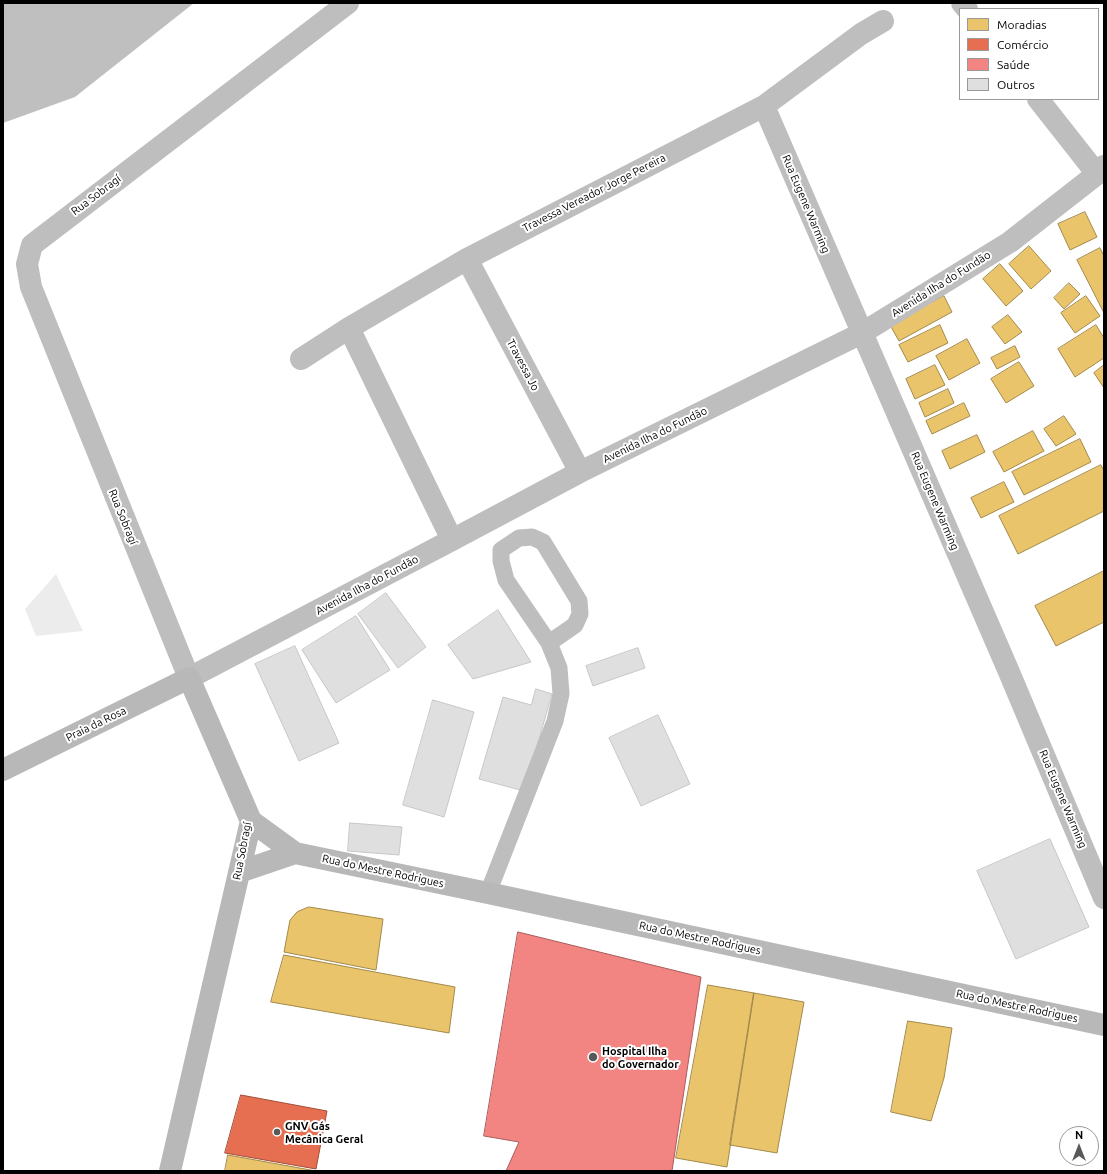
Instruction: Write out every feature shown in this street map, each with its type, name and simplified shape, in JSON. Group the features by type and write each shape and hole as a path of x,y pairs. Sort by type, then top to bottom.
{"street":[{"name":"Rua Sobragí","path":"170,1171 251,821 188,678 31,287 27,264 32,245 348,3"},
{"name":"Travessa Vereador Jorge Pereira","path":"301,359 349,328 467,259 764,106 861,34 883,20"},
{"path":"1039,100 1100,170"},
{"name":"Rua Eugene Warming","path":"764,106 1009,672 1104,898"},
{"name":"Avenida Ilha do Fundão","path":"188,678 580,472 862,333 1010,242 1100,170"},
{"name":"Travessa Jo","path":"467,259 580,472"},
{"path":"349,328 452,540"},
{"name":"Praia da Rosa","path":"3,770 188,678"},
{"name":"Rua do Mestre Rodrigues","path":"251,821 295,853 1104,1025"},
{"path":"239,872 295,853"}],"lane":[{"path":"488,893 554,721 561,694 559,668 549,643 506,580 501,562 501,550 519,538 532,537 543,542 579,601 580,614 575,625 549,643"}],"shaded area":[{"path":"3,3 194,3 75,97 3,123"},
{"path":"56,574 83,631 36,636 25,609"}],"building: Moradias":[{"path":"1085,212 1097,237 1070,250 1058,224"},
{"path":"1029,246 1051,271 1031,289 1009,264"},
{"path":"1100,248 1104,256 1104,313 1077,260"},
{"path":"1000,264 1023,291 1006,306 983,279"},
{"path":"1069,283 1080,294 1064,309 1054,298"},
{"path":"944,296 952,312 899,341 890,325"},
{"path":"1086,296 1100,316 1075,333 1061,313"},
{"path":"1008,315 1022,332 1005,344 992,327"},
{"path":"940,325 948,343 908,362 899,345"},
{"path":"1096,325 1104,338 1104,358 1075,377 1058,349"},
{"path":"967,339 980,363 949,380 936,356"},
{"path":"1015,346 1020,357 997,369 991,358"},
{"path":"1019,362 1034,386 1006,403 991,379"},
{"path":"935,365 945,385 915,399 906,379"},
{"path":"1104,365 1104,388 1094,373"},
{"path":"948,389 954,403 925,417 919,403"},
{"path":"964,403 970,416 932,434 926,421"},
{"path":"1064,416 1076,434 1056,446 1044,429"},
{"path":"1033,431 1044,451 1004,472 993,452"},
{"path":"977,435 985,452 950,469 942,451"},
{"path":"1080,439 1091,462 1024,495 1012,472"},
{"path":"1101,465 1104,471 1104,511 1018,554 999,516"},
{"path":"1004,482 1014,502 981,518 971,498"},
{"path":"1104,571 1104,622 1056,646 1035,606"},
{"path":"309,907 383,919 376,970 284,952 290,920 297,912"},
{"path":"284,955 455,987 449,1033 271,1002"},
{"path":"708,985 754,993 727,1167 676,1158"},
{"path":"754,993 804,1002 777,1153 730,1145"},
{"path":"908,1021 952,1028 944,1078 931,1121 891,1112"},
{"path":"228,1155 316,1171 225,1171"}],"building: Comércio":[{"name":"GNV Gás Mecânica Geral","path":"241,1095 327,1111 316,1169 225,1153"}],"building: Saúde":[{"name":"Hospital Ilha do Governador","path":"518,932 701,977 672,1171 506,1171 519,1142 484,1136"}],"building: Outros":[{"path":"386,593 426,647 398,668 358,614"},
{"path":"498,610 531,662 473,679 448,645"},
{"path":"356,616 390,670 336,703 302,650"},
{"path":"295,646 339,743 299,761 255,664"},
{"path":"638,648 645,668 593,686 586,666"},
{"path":"536,689 552,694 524,791 479,779 503,697 531,705"},
{"path":"433,700 474,712 444,817 403,805"},
{"path":"658,715 690,784 641,806 609,738"},
{"path":"350,823 402,827 399,855 348,851"},
{"path":"1050,839 1089,927 1016,959 977,871"}],"place":[{"name":"Hospital Ilha do Governador","path":"593,1057"},
{"name":"GNV Gás Mecânica Geral","path":"277,1132"}]}
